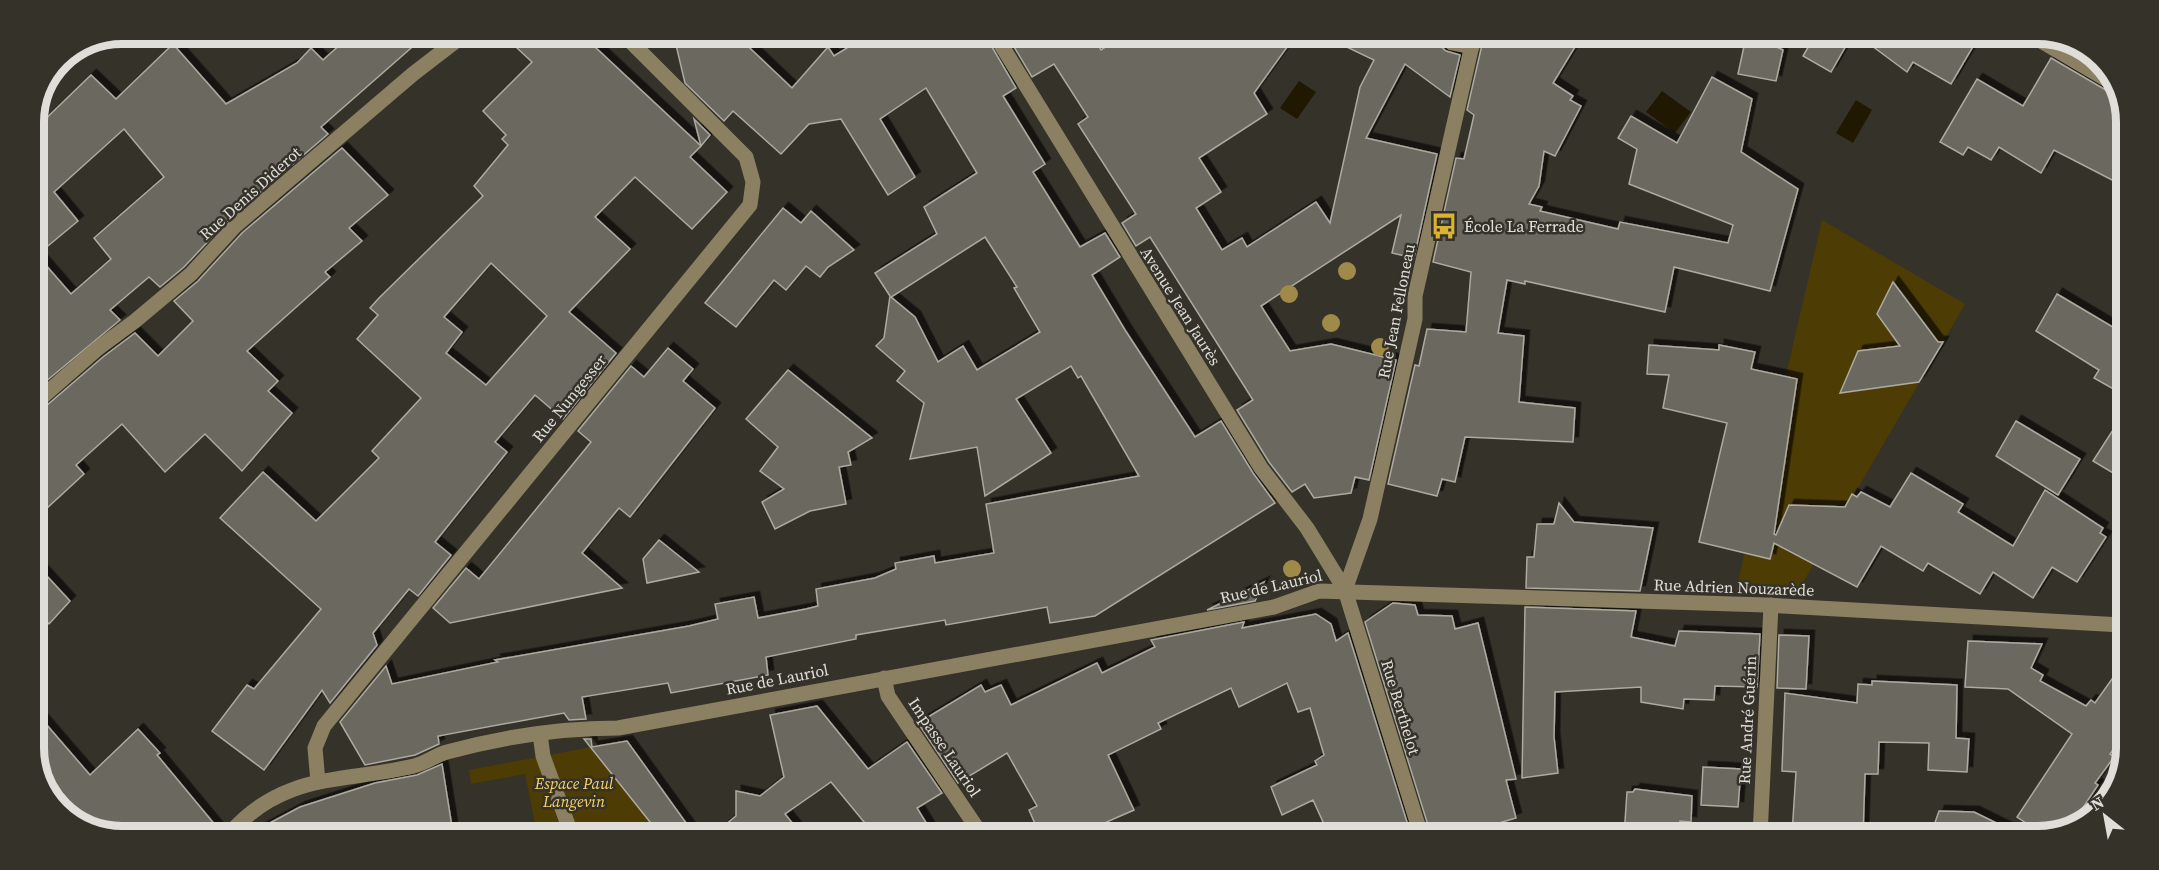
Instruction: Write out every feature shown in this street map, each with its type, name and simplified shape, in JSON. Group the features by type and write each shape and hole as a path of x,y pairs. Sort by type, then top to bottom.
{"street":[{"name":"Rue Denis Diderot","path":"44,395 97,349 135,321 191,274 244,218 413,74 452,44"},
{"name":"Rue Nungesser","path":"318,782 315,748 324,726 750,205 753,182 747,158 633,44"},
{"path":"637,48 641,44"},
{"name":"Avenue Jean Jaurès","path":"1001,44 1249,449 1307,528 1345,590"},
{"name":"Rue Jean Felloneau","path":"1345,590 1370,519 1414,319 1415,296 1473,44"},
{"path":"2046,44 2100,76"},
{"name":"Rue Adrien Nouzarède","path":"1345,590 1771,606 2116,625"},
{"name":"Rue de Lauriol","path":"236,826 259,804 296,787 417,766 446,752 575,728 618,728 1274,607 1319,591 1345,590"},
{"name":"Rue Berthelot","path":"1345,590 1418,826"},
{"name":"Rue André Guérin","path":"1760,826 1771,606"},
{"name":"Impasse Lauriol","path":"884,678 888,696 976,826"},
{"path":"540,734 543,756 568,826"}],"green space":[{"path":"1822,220 1965,304 1797,593 1736,590"},
{"name":"Espace Paul Langevin","path":"591,747 652,821 647,826 536,826 525,774 471,784 469,770"}],"shaded area":[{"path":"1299,81 1316,92 1297,119 1280,108"},
{"path":"1662,91 1691,112 1675,133 1646,112"},
{"path":"1856,100 1872,110 1853,143 1836,133"}],"building":[{"path":"173,44 226,104 297,63 311,48 323,60 341,44 416,44 321,127 328,134 229,219 184,267 160,287 149,277 110,310 120,320 44,383 44,263 71,294 111,259 94,238 164,177 124,129 54,192 78,221 44,249 44,120 91,75 116,99"},
{"path":"513,44 592,44 701,146 690,157 727,192 692,229 635,177 595,217 630,249 569,312 616,353 563,419 535,395 495,442 507,452 435,542 451,555 418,596 409,589 373,633 377,645 330,703 322,690 264,770 212,731 247,685 254,689 321,609 220,518 263,472 316,521 379,458 372,451 421,398 357,339 378,315 370,308 483,196 474,186 508,145 502,139 506,135 483,111 532,62","holes":["491,263 547,316 486,385 446,353 462,332 444,317"]},
{"path":"677,44 746,44 792,88 828,47 834,56 853,44 990,44 1016,88 1003,96 1045,164 1033,172 1080,247 1105,233 1120,257 1092,275 1125,330 1195,437 1221,421 1253,473 1275,503 1095,616 1050,623 1047,607 946,625 945,620 856,635 856,639 766,657 768,675 671,693 668,683 582,697 586,719 569,720 564,713 438,736 439,744 415,755 365,765 340,722 386,666 392,684 498,662 495,660 718,619 715,604 754,597 758,618 818,606 816,589 875,578 896,569 895,563 934,556 935,563 994,553 986,504 1139,476 1081,376 1078,378 1071,366 1016,399 1051,453 985,496 977,447 910,459 924,403 897,381 905,371 876,346 884,338 890,296 875,273 937,234 924,207 977,173 926,88 880,119 915,177 888,195 841,119 809,124 781,154 733,111 724,121 685,83","holes":["985,237 1017,287 1014,288 1040,332 977,370 963,346 938,362 915,317 891,297"]},
{"path":"1012,44 1097,44 1101,50 1110,44 1289,44 1254,93 1267,114 1199,158 1221,192 1196,208 1222,250 1242,238 1247,247 1316,202 1330,223 1360,87 1374,60 1341,44 1438,44 1446,51 1460,55 1450,97 1405,64 1366,138 1437,154 1414,258 1392,253 1401,215 1261,306 1290,351 1331,344 1396,360 1369,480 1355,477 1351,493 1314,498 1305,484 1292,492 1269,462 1237,410 1253,400 1150,237 1136,246 1122,223 1136,214 1078,124 1088,117 1054,64 1032,77"},
{"path":"1482,44 1577,44 1553,83 1573,96 1570,100 1581,106 1555,156 1544,151 1539,186 1529,204 1542,207 1540,211 1618,229 1620,222 1728,243 1733,225 1629,184 1637,149 1618,138 1631,116 1677,143 1712,77 1752,99 1741,152 1798,189 1770,291 1674,267 1665,312 1525,281 1525,284 1507,280 1498,333 1524,336 1519,402 1575,408 1573,442 1465,437 1455,482 1442,479 1437,496 1388,484 1415,365 1419,366 1427,329 1466,332 1471,272 1433,262 1456,158 1464,159 1474,115 1467,110"},
{"path":"1744,44 1771,44 1783,50 1776,81 1738,74"},
{"path":"1810,44 1847,44 1831,72 1803,56"},
{"path":"1869,44 1974,44 1951,84 1913,62 1907,72"},
{"path":"2051,58 2110,92 2115,117 2114,181 2054,150 2041,173 1999,147 1991,160 1968,147 1963,155 1940,142 1977,79 2023,106"},
{"path":"694,119 710,135 701,146"},
{"path":"342,148 388,195 349,228 362,241 325,272 330,277 247,351 278,381 268,391 292,413 242,471 205,434 165,472 122,424 76,465 84,474 44,511 44,408 135,333 158,356 193,321 174,301 198,281 242,233"},
{"path":"783,208 801,223 811,211 854,250 828,267 820,277 806,266 786,290 774,280 736,327 705,303"},
{"path":"1893,282 1938,342 1943,342 1919,382 1840,393 1858,351 1900,346 1877,314"},
{"path":"2057,294 2115,329 2115,390 2094,378 2099,370 2036,331"},
{"path":"1649,345 1719,350 1719,345 1755,352 1751,369 1797,379 1774,534 1776,535 1789,505 1845,507 1852,494 1857,497 1861,492 1890,507 1911,473 1963,504 1958,512 2013,546 2045,490 2103,528 2100,533 2106,537 2077,582 2052,567 2033,598 1993,572 1980,594 1928,563 1923,571 1881,546 1857,587 1774,543 1770,559 1699,542 1727,423 1663,408 1669,375 1647,374"},
{"path":"668,348 693,369 683,381 715,408 630,517 619,508 582,553 622,588 450,623 433,608 466,568 479,579 591,442 578,431 631,366 644,377"},
{"path":"788,370 872,438 848,452 851,465 839,467 846,504 810,511 775,529 762,502 784,489 760,471 778,447 746,419"},
{"path":"2016,421 2080,459 2058,495 1996,456"},
{"path":"2115,426 2116,475 2093,461"},
{"path":"1559,503 1574,522 1653,528 1640,591 1526,588 1527,557 1534,557 1537,524 1554,524"},
{"path":"659,540 699,572 647,583 643,559"},
{"path":"44,573 70,601 49,624 44,618"},
{"path":"1264,582 1255,601 1207,610"},
{"path":"1393,603 1415,605 1418,615 1452,616 1455,629 1478,623 1516,779 1506,780 1516,818 1492,826 1428,826 1365,622"},
{"path":"1525,607 1636,611 1631,637 1675,646 1679,631 1760,634 1757,687 1715,686 1714,700 1684,699 1683,709 1641,702 1641,687 1555,692 1554,737 1558,773 1522,778"},
{"path":"1316,614 1331,624 1336,641 1348,633 1408,826 1325,826 1313,800 1282,815 1271,787 1317,765 1315,761 1324,755 1310,708 1298,712 1287,683 1239,707 1231,688 1158,723 1161,729 1108,755 1134,810 1097,826 1036,826 1029,810 1037,806 1007,753 958,783 918,723 981,685 985,692 1001,685 1011,705 1097,663 1102,673 1155,647 1151,640 1244,622 1242,628"},
{"path":"1779,635 1809,636 1806,689 1777,688"},
{"path":"1968,641 2042,644 2031,668 2043,675 2040,681 2086,706 2091,700 2095,703 2116,674 2116,746 2110,754 2114,757 2095,783 2097,786 2075,786 2075,816 2072,818 2047,826 2030,826 2017,817 2072,734 2008,689 1965,687"},
{"path":"1872,681 1957,685 1956,738 1969,739 1967,772 1928,770 1929,743 1879,742 1878,774 1865,774 1863,826 1793,826 1796,772 1782,771 1785,693 1857,703 1858,684 1872,685"},
{"path":"817,706 868,769 907,742 942,793 917,808 928,826 867,826 831,782 785,814 795,826 724,826 736,816 736,791 760,796 784,777 770,715"},
{"path":"44,722 90,775 138,729 160,753 157,755 216,826 112,826 87,818 66,804 49,778 44,753"},
{"path":"584,739 591,739 592,747 627,741 688,826 646,826 650,822"},
{"path":"442,764 452,826 264,826 300,807 375,783 417,775"},
{"path":"1703,767 1741,769 1738,807 1701,805"},
{"path":"1635,789 1692,796 1691,822 1680,821 1679,826 1625,826 1627,792 1633,792"},
{"path":"1939,811 1974,812 2003,826 1934,826"}],"place":[{"name":"École La Ferrade","path":"1444,226"}]}
